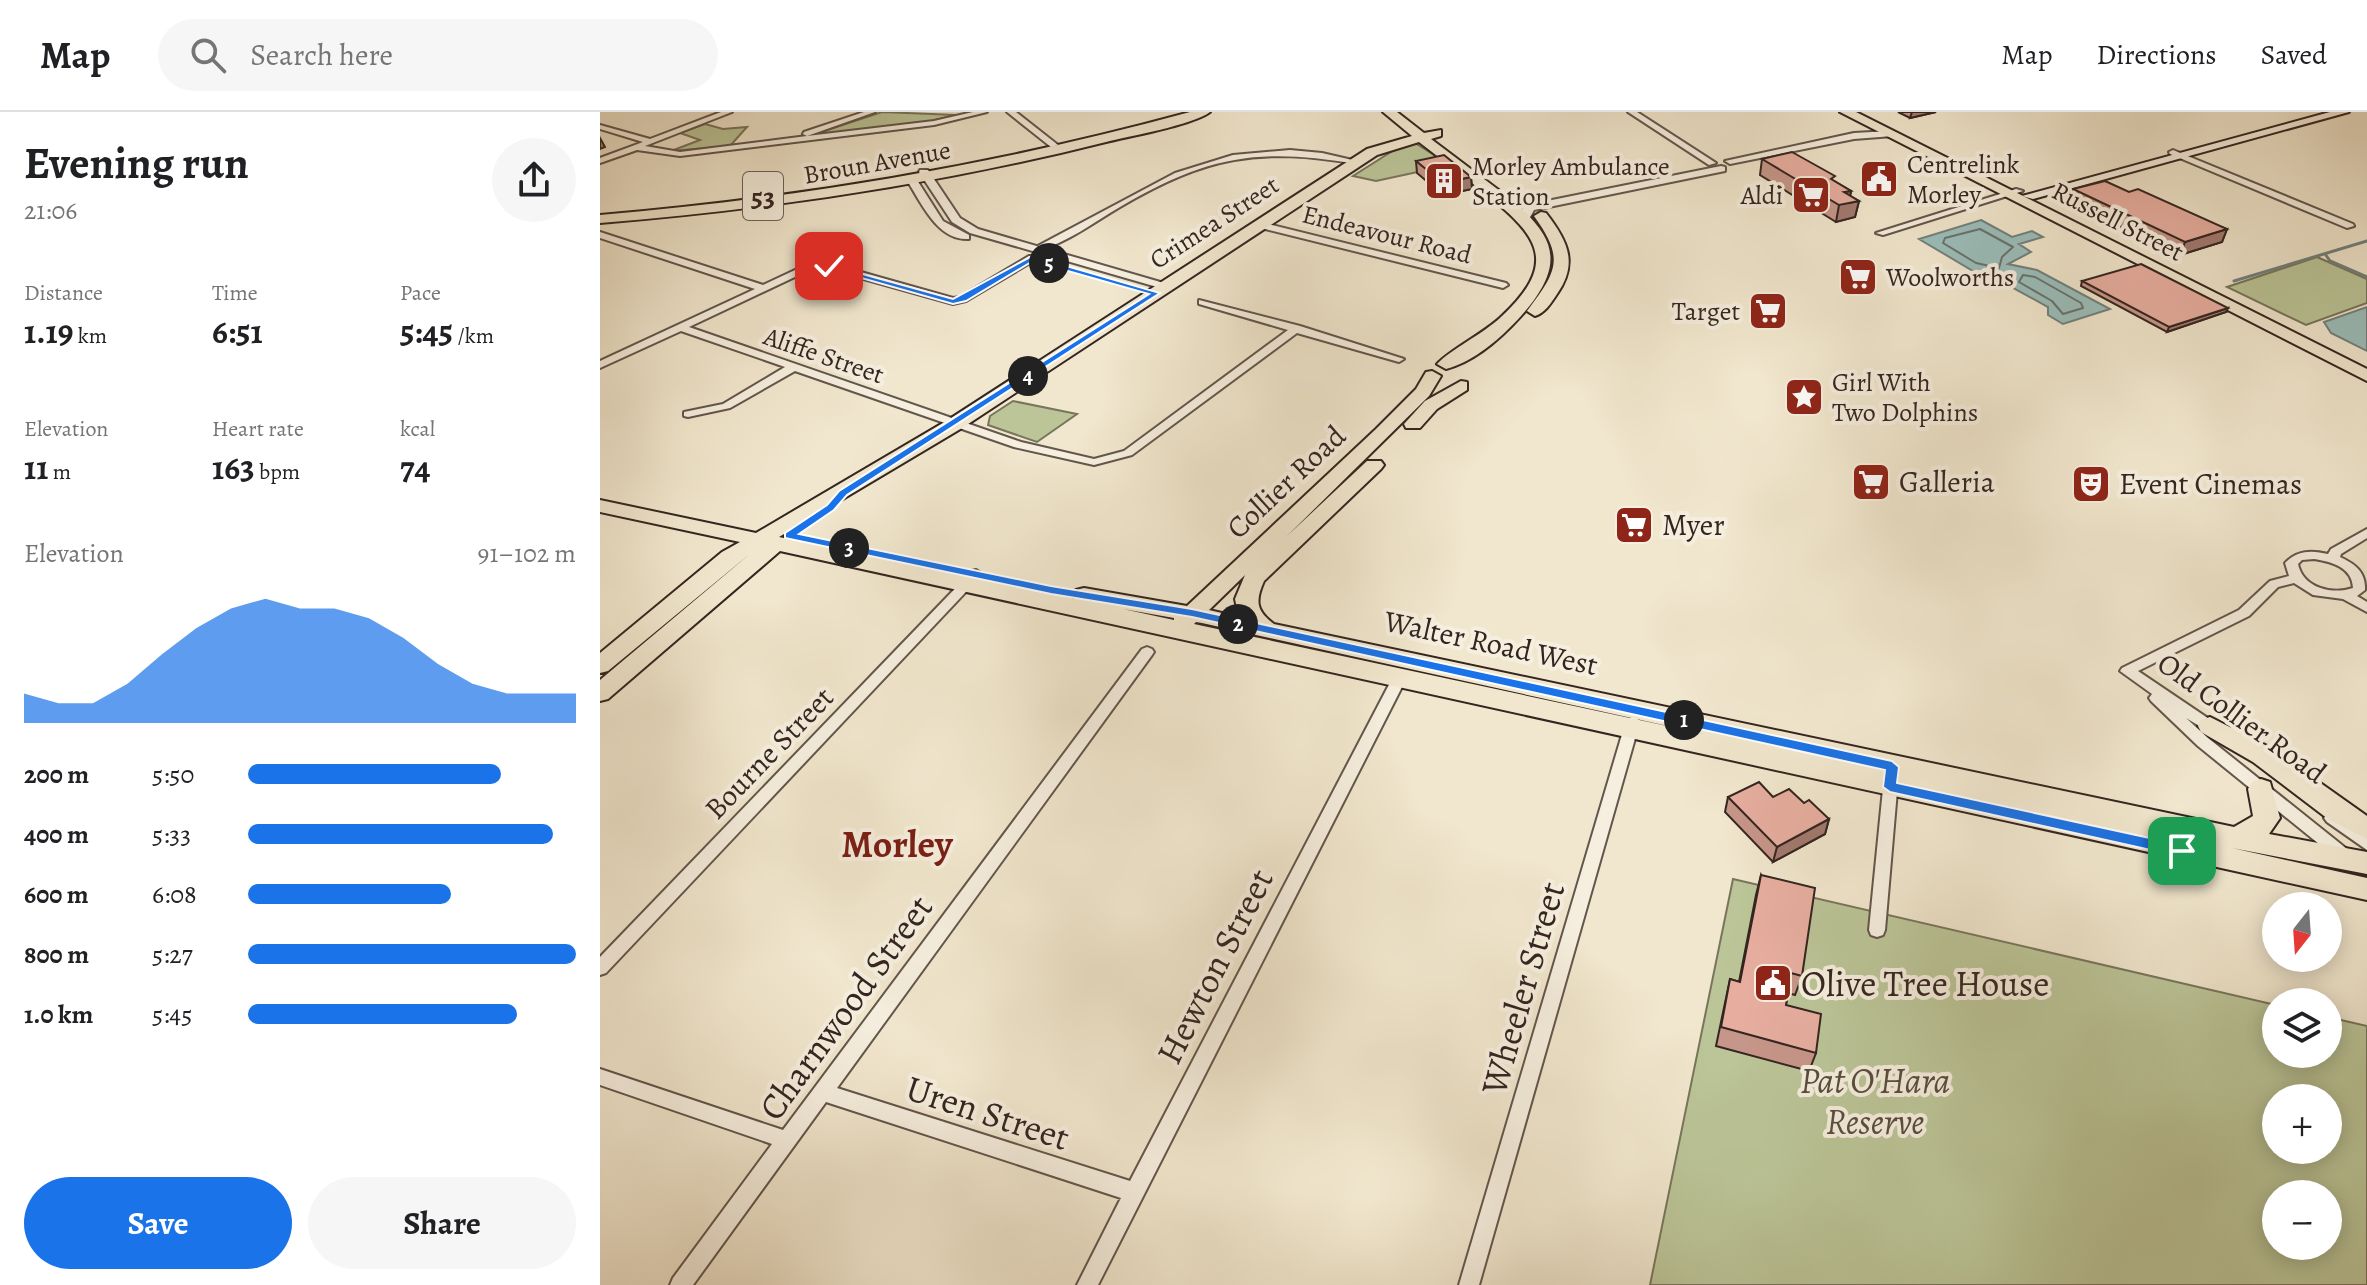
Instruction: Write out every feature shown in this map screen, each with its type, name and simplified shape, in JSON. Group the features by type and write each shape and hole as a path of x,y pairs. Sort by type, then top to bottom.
{"main road":[{"name":"Broun Avenue","path":"600,210 918,177 1176,112"},
{"name":"Broun Avenue","path":"600,219 746,206 918,177 1063,151 1204,112"},
{"name":"Collier Road","path":"1194,623 1255,577 1431,405 1473,374 1494,346 1536,310 1561,278 1563,249 1532,213 1425,132 1389,112"},
{"name":"Collier Road","path":"1408,112 1425,132"},
{"name":"Russell Street","path":"1846,112 2168,271 2367,376"},
{"name":"Russell Street","path":"1857,112 1882,128"},
{"path":"2177,153 2322,112"},
{"path":"2018,195 2343,112"},
{"name":"Crimea Street","path":"600,665 730,557 831,507 843,493 955,424 1372,152 1425,132"},
{"name":"Collier Road","path":"1194,623 1423,392 1439,370 1477,347 1537,285 1544,251 1532,213"},
{"name":"Russell Street","path":"2168,271 2367,364"},
{"path":"1439,370 1442,384 1473,374"},
{"name":"Walter Road West","path":"600,494 774,537 971,580 1194,623 1400,677 1634,719"},
{"name":"Walter Road West","path":"600,506 774,537"},
{"name":"Crimea Street","path":"600,693 731,579 774,537"},
{"name":"Collier Road","path":"1255,577 1245,595 1245,612 1253,622 1270,631"},
{"name":"Walter Road West","path":"1194,623 1270,631 2367,889"},
{"path":"2210,726 2262,755 2337,812 2367,829"},
{"name":"Walter Road West","path":"1891,777 2363,860"},
{"path":"2229,838 2247,836 2260,829 2266,820 2267,805 2261,789"}],"street":[{"path":"600,161 728,112"},
{"path":"788,142 871,112"},
{"path":"634,147 680,154 932,123 983,112"},
{"path":"1011,112 1054,145"},
{"path":"1632,112 1697,153 1722,164"},
{"path":"600,127 649,141"},
{"path":"1532,213 1564,202 1882,128"},
{"path":"1854,136 1882,128"},
{"path":"600,365 760,287 813,265 829,266 953,301 963,299 1035,253 1174,173 1202,162 1273,152 1306,153 1357,162"},
{"path":"2177,153 2350,226"},
{"path":"918,177 939,223 958,235 1035,253 1162,290"},
{"path":"1880,233 2018,195"},
{"name":"Endeavour Road","path":"1260,225 1503,285"},
{"path":"600,235 760,287"},
{"path":"1202,302 1399,359"},
{"name":"Aliffe Street","path":"679,327 1033,450 1094,462 1111,460 1128,453 1297,328"},
{"path":"688,414 726,406 792,368"},
{"path":"2333,559 2335,552 2367,533"},
{"path":"2357,593 2324,593 2297,578 2291,568 2299,557 2333,559 2355,571 2359,577 2357,593 2367,608"},
{"path":"2127,671 2216,629 2257,604 2274,584 2297,578"},
{"name":"Bourne Street","path":"600,968 971,580"},
{"name":"Charnwood Street","path":"680,1285 1147,652"},
{"name":"Old Collier Road","path":"2127,671 2210,726 2363,860"},
{"name":"Old Collier Road","path":"2127,671 2203,742 2261,789 2363,860"},
{"name":"Hewton Street","path":"1087,1285 1400,677"},
{"name":"Wheeler Street","path":"1469,1285 1634,719"},
{"path":"1877,930 1891,777"},
{"path":"600,1077 787,1140"},
{"name":"Uren Street","path":"823,1092 1133,1192"}],"green space":[{"path":"882,112 956,115 932,121 809,136"},
{"path":"705,124 723,129 747,127 730,146 671,151 700,140 680,133"},
{"path":"1415,143 1450,165 1376,181 1353,176 1402,145"},
{"path":"2317,257 2367,279 2367,303 2306,325 2227,287"},
{"path":"1013,401 1077,414 1037,442 988,425 990,416"},
{"name":"Pat O'Hara Reserve","path":"1733,879 2262,1002 2262,1068 2342,1068 2342,1020 2367,1026 2367,1285 1650,1285"}],"water":[{"path":"1981,220 2012,237 2032,231 2043,237 2019,244 2031,252 2008,264 2037,270 2110,309 2063,324 2048,315 2048,307 1986,273 1973,271 1919,239"},
{"path":"2367,307 2367,351 2331,333 2324,322"}],"building":[{"path":"1792,152 1835,176 1831,179 1851,191 1844,192 1859,201 1839,205 1762,159"},
{"path":"1444,155 1471,177 1443,183 1416,161"},
{"path":"2105,181 2129,192 2138,189 2227,229 2185,242 2073,189"},
{"path":"2141,264 2228,308 2169,327 2082,281"},
{"path":"1759,782 1773,797 1789,789 1804,803 1809,800 1829,819 1777,847 1728,797"},
{"name":"Olive Tree House","path":"1761,875 1815,888 1802,976 1791,973 1786,1005 1821,1014 1816,1053 1721,1027 1730,979 1740,982"}],"waterway":[{"path":"2234,281 2367,241"},
{"path":"2325,254 2330,261 2367,277"}],"place":[{"name":"Centrelink Morley","path":"1879,179"},
{"name":"Morley Ambulance Station","path":"1444,181"},
{"name":"Aldi","path":"1811,195"},
{"name":"Woolworths","path":"1858,277"},
{"name":"Target","path":"1768,311"},
{"name":"Girl With Two Dolphins","path":"1804,397"},
{"name":"Galleria","path":"1871,482"},
{"name":"Event Cinemas","path":"2091,484"},
{"name":"Myer","path":"1634,525"},
{"name":"Olive Tree House","path":"1773,983"}],"district":[{"name":"Morley","path":"897,844"}],"route":[{"path":"829,266 937,299 953,301 963,299 1032,258 1156,293 843,493 831,507 789,535 1051,590 1192,613 1892,767 1890,787 2182,851"}]}
